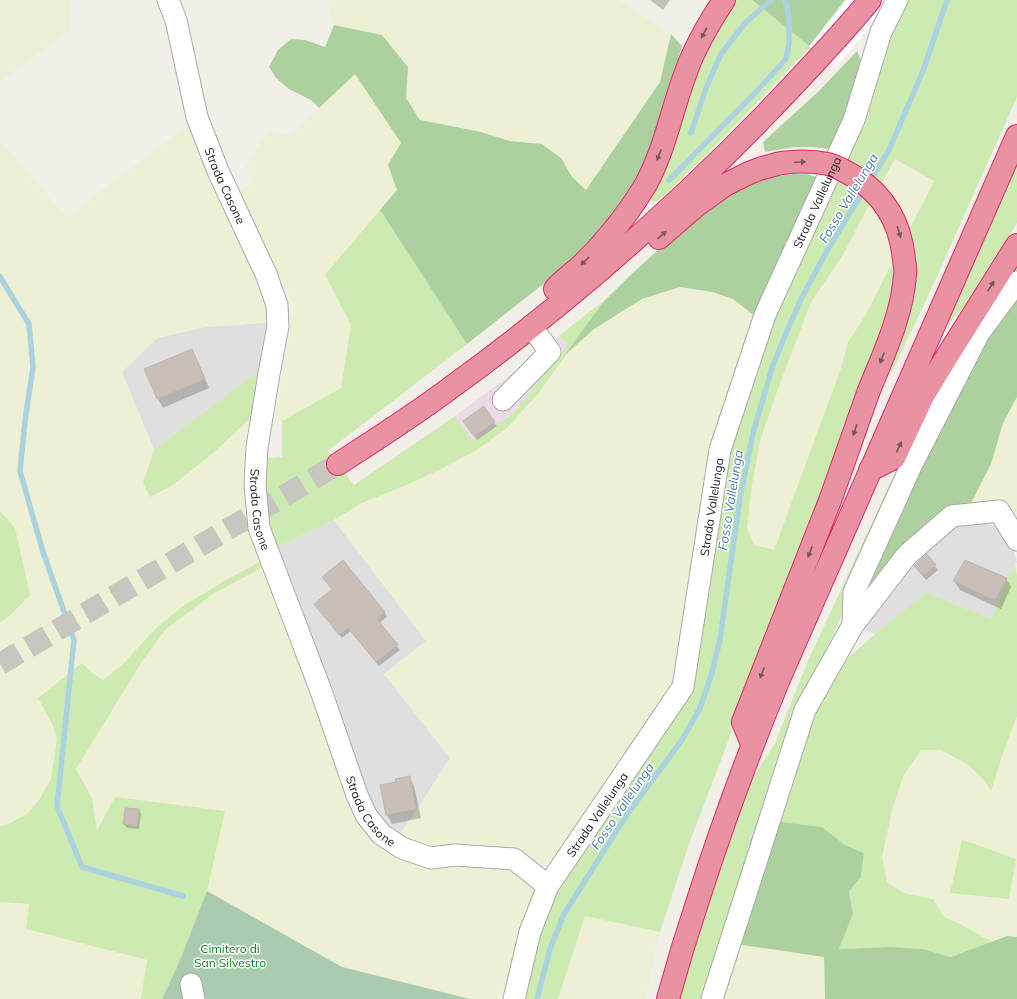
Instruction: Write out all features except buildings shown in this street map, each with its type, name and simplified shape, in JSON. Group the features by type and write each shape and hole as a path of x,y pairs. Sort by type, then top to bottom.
{"highway":[{"path":"550,311 555,289 603,243 632,207 646,183 657,161 667,134 686,71 705,31 724,0"},
{"path":"338,464 398,425 452,387 550,311 602,268 667,211 726,155 821,56 870,0"},
{"path":"668,999 677,965 708,867 752,744 788,657 1017,136"},
{"path":"602,268 632,261 725,184 762,168 782,163 803,162 829,165 848,172 874,192 888,209 896,222 904,252 905,273 903,295 895,323 868,393 831,498 743,722 752,744"},
{"path":"870,470 894,458 923,396 1017,246"}],"street":[{"name":"Strada Casone","path":"168,0 176,20 197,117 218,172 266,274 277,304 278,326 257,446 255,485 259,528 321,691 357,795 366,815 381,834 402,848 431,858 456,855 514,859 548,886"},
{"name":"Strada Vallelunga","path":"514,999 530,932 548,886 683,687 720,450 765,315 854,120 881,32 897,0"},
{"path":"853,625 854,592 912,464 979,333 1017,282"},
{"path":"504,400 550,352 531,326"},
{"path":"712,999 805,710 853,625 907,555 952,516 999,511 1017,540"}],"shaded area":[{"path":"273,322 264,367 154,450 122,372 157,338 206,327"},
{"path":"559,336 568,345 511,415 472,442 455,416"},
{"path":"953,518 976,519 997,527 1006,534 1013,549 1017,562 991,619 926,592 875,634 857,627"},
{"path":"334,520 426,641 384,674 450,758 397,838 366,810 271,550"}],"green space":[{"path":"0,0 70,0 71,29 0,82"},
{"path":"327,0 619,0 671,34 660,82 586,190 572,177 561,158 542,144 510,141 477,131 420,120 406,98 408,67 382,35 334,25"},
{"path":"737,0 752,0 810,47 735,126 672,188 658,200 654,202 651,201 650,196 694,79 711,40"},
{"path":"752,0 845,0 809,46"},
{"path":"899,0 1017,0 1017,97 934,283 892,372 875,365 802,554 757,665 688,847 660,932 585,916 558,999 520,999 551,894 688,688 724,467 778,296","holes":["895,159 934,181 865,316 848,342 841,368 774,550 754,545 747,528 752,485 760,441 811,302 843,255"]},
{"path":"334,25 382,35 408,67 406,98 420,120 477,131 510,141 542,144 561,158 572,177 586,190 660,82 671,34 682,46 663,108 640,174 622,206 592,241 560,271 467,344 380,210 397,190 388,165 401,143 355,74 319,108 311,100 289,89 276,78 269,67 278,50 291,39 305,40 325,47"},
{"path":"857,51 863,65 831,149 794,147 765,152 763,142 819,91"},
{"path":"354,73 401,143 388,165 397,190 325,275 351,325 341,388 274,425 294,306 238,193 253,182 245,167 268,132 292,135"},
{"path":"195,120 273,322 206,327 157,338 122,372 154,450 143,483 173,485 212,454 257,412 261,561 183,606 155,629 122,665 103,680 82,664 38,698 53,726 57,739 51,779 39,800 27,814 6,825 0,826 0,622 7,618 15,528 0,511 0,140 68,219 102,190"},
{"path":"895,159 934,180 865,316 848,342 841,368 774,550 754,545 747,528 752,485 760,441 775,397 811,302 843,255"},
{"path":"1017,164 1017,223 966,304 943,331 968,272"},
{"path":"793,174 806,174 817,177 756,317 733,299 712,292 680,287 642,299 594,329 564,356 604,301 677,233 718,200 765,178"},
{"path":"380,210 467,344 328,451 354,485 455,416 473,441 511,415 568,345 559,336 604,301 538,394 506,429 475,451 439,470 362,503 334,520 271,550 260,459 282,457 282,421 341,388 351,325 325,275"},
{"path":"1017,261 1017,273 848,601 786,741 704,999 680,999 691,957 749,784 775,743 807,663 930,397"},
{"path":"680,287 712,292 733,299 756,317 678,685 548,879 516,855 433,852 397,838 450,758 384,674 426,641 334,520 362,503 411,483 475,451 538,394 564,356 594,329 642,299"},
{"path":"1017,296 1017,397 1003,423 991,464 968,509 861,610 858,595 957,387"},
{"path":"264,367 257,412 212,454 173,485 150,497 143,483 154,450"},
{"path":"1017,397 1017,529 968,509 991,464 1003,423"},
{"path":"0,511 15,528 30,595 7,618 0,622"},
{"path":"261,561 263,567 213,594 166,629 143,660 76,769 92,798 97,831 116,797 225,811 207,891 180,960 162,999 141,999 147,960 26,929 29,904 0,902 0,826 6,825 27,814 39,800 51,779 57,739 53,726 38,698 82,663 91,672 103,680 122,665 155,629 183,606"},
{"path":"1015,564 1017,576 1017,716 991,791 984,780 967,764 941,750 921,750 904,775 892,810 882,857 887,882 904,893 933,899 944,917 992,942 951,957 923,949 891,947 839,949 853,914 849,891 861,877 864,853 845,845 822,827 774,821 814,707 838,667 926,592 991,619"},
{"path":"263,567 377,836 513,867 536,884 511,971 500,999 470,999 342,967 207,891 225,811 116,797 97,832 92,798 76,769 143,660 166,629 213,594"},
{"path":"1017,716 1017,937 1007,936 992,942 944,917 933,899 904,893 887,882 882,857 892,810 904,775 921,750 941,750 967,764 984,780 991,791","holes":["962,840 1016,859 950,893"]},
{"path":"774,821 822,827 845,845 864,853 861,877 849,891 853,914 839,949 891,947 923,949 951,957 1007,936 1017,937 1017,999 825,999 824,957 736,944"},
{"path":"962,840 1016,859 1009,899 950,893"},
{"name":"Cimitero di San Silvestro","path":"207,891 342,967 470,999 162,999 180,960"},
{"path":"0,902 30,904 27,929 147,960 141,999 0,999"},
{"path":"585,916 660,932 645,999 558,999"},
{"path":"736,944 824,957 825,999 722,999"}],"pier":[{"path":"847,0 892,0 836,67 810,47"}],"waterway":[{"path":"691,133 706,88 721,54 746,22 772,0"},
{"path":"669,180 757,91 786,59 789,43 789,17 785,0"},
{"name":"Fosso Vallelunga","path":"869,183 889,150 923,71 947,0"},
{"name":"Fosso Vallelunga","path":"537,999 550,949 564,914 628,813 682,740 700,708 712,673 720,639 740,498 753,433 773,365 802,297 828,249 864,190"},
{"path":"0,277 29,324 33,367 25,421 20,471 43,552 74,640 57,806 82,867 183,896"}],"tunnel":[{"path":"0,664 338,464"}]}
